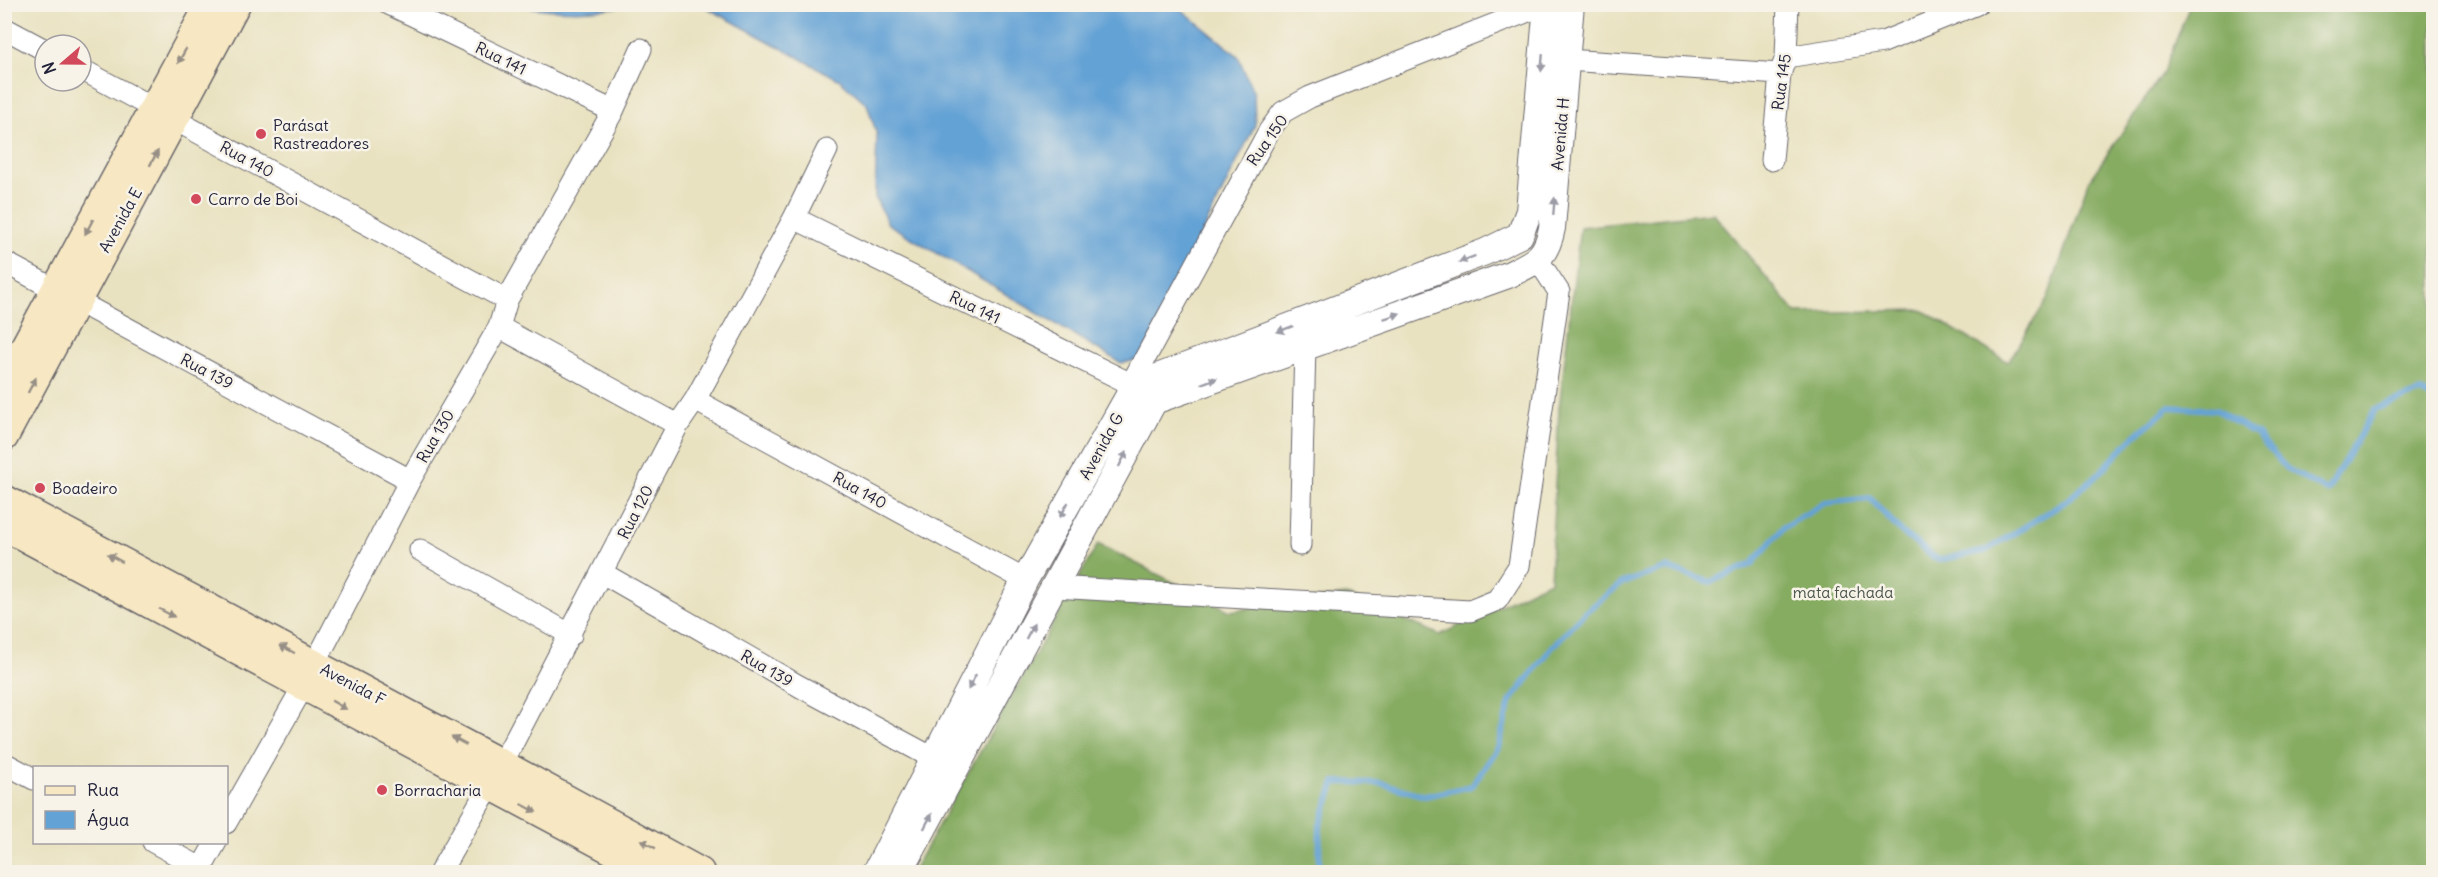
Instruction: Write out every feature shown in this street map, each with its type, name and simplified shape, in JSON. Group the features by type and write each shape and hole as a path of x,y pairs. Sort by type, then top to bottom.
{"main road":[{"name":"Avenida E","path":"164,114 210,4"},
{"name":"Avenida E","path":"4,437 66,295 164,114 236,4"},
{"name":"Avenida E","path":"4,385 66,295"},
{"name":"Avenida F","path":"4,499 309,674 496,775 700,873"},
{"name":"Avenida F","path":"4,526 309,674"},
{"name":"Avenida F","path":"496,775 653,873"}],"street":[{"name":"Rua 141","path":"388,4 613,111"},
{"name":"Avenida H","path":"1520,235 1529,212 1546,4"},
{"name":"Rua 150","path":"1140,390 1251,160 1283,112 1310,97 1546,4"},
{"name":"Avenida H","path":"1538,260 1549,244 1552,228 1571,4"},
{"name":"Rua 145","path":"1773,160 1788,4"},
{"path":"1566,60 1783,65 1882,42 1977,4"},
{"path":"4,28 33,44"},
{"name":"Rua 130","path":"228,820 309,674 410,480 499,327 507,300 613,111 641,49"},
{"name":"Rua 140","path":"93,76 507,300"},
{"name":"Rua 120","path":"440,873 496,775 604,574 678,425 695,400 794,218 827,150"},
{"name":"Rua 141","path":"794,218 1140,390"},
{"path":"1054,587 1470,611 1497,600 1519,566 1559,292 1520,235 1485,252 1140,390"},
{"path":"1140,390 1305,346 1508,275 1538,260"},
{"name":"Rua 139","path":"4,262 410,480"},
{"path":"499,327 678,425"},
{"path":"1299,545 1305,346"},
{"name":"Avenida G","path":"876,873 1025,580 1140,390"},
{"name":"Avenida G","path":"900,873 1054,587 1140,390"},
{"name":"Rua 140","path":"695,400 1025,580"},
{"path":"420,550 571,635"},
{"name":"Rua 139","path":"604,574 799,686 933,758"},
{"path":"4,763 33,778"},
{"path":"155,844 200,870 215,844"}],"green space":[{"name":"mata fachada","path":"2190,5 2433,5 2433,872 912,872 1098,544 1230,611 1346,595 1440,635 1550,581 1559,409 1580,227 1713,213 1796,313 1922,310 2008,362 2047,300 2088,182 2163,73"}],"water":[{"path":"518,5 627,5 572,11"},
{"path":"702,5 1176,5 1238,56 1254,94 1255,125 1142,356 1133,361 1121,363 888,224 875,197 877,135 867,104 840,80"}],"waterway":[{"path":"1319,872 1320,825 1335,782 1381,783 1425,796 1472,786 1498,748 1510,702 1553,646 1584,613 1622,583 1667,568 1710,582 1752,564 1784,527 1825,503 1870,498 1901,532 1938,560 1985,551 2062,504 2099,474 2130,440 2169,407 2216,410 2256,434 2286,468 2327,491 2375,409 2421,392 2434,399"}],"place":[{"name":"Parásat Rastreadores","path":"261,134"},
{"name":"Carro de Boi","path":"196,199"},
{"name":"Boadeiro","path":"40,488"},
{"name":"Borracharia","path":"382,790"}]}
